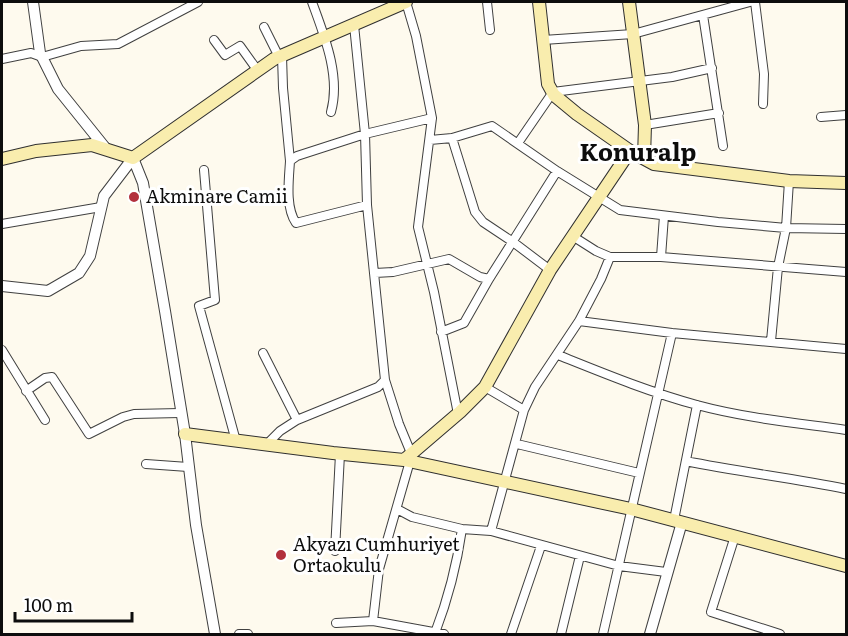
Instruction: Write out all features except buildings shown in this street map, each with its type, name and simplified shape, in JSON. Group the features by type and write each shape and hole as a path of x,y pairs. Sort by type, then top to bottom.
{"main road":[{"path":"2,159 36,151 92,145 133,158 281,56 406,2"},
{"path":"539,2 548,84 553,92 577,114 630,151 654,164 789,181 846,183"},
{"path":"629,2 645,125 644,158"},
{"path":"409,458 485,387 550,270 630,151"},
{"path":"185,434 340,454 409,458 631,509 846,566"}],"street":[{"path":"33,2 42,57 58,89 107,150"},
{"path":"2,59 31,53 42,57 81,46 118,44 198,2"},
{"path":"312,2 325,37 334,85 331,112"},
{"path":"406,2 416,36 432,118 418,227 451,370 458,414"},
{"path":"487,2 490,30"},
{"path":"543,40 633,34 703,15 727,5 752,2 764,74 763,104"},
{"path":"703,15 723,146"},
{"path":"354,25 385,380 409,458 380,569 373,621"},
{"path":"264,27 281,56 290,161 291,216 296,223 368,205"},
{"path":"214,40 225,55 240,46 258,71"},
{"path":"519,143 553,92 672,77 712,68"},
{"path":"645,125 719,113"},
{"path":"821,117 846,115"},
{"path":"290,161 297,156 364,134 432,118"},
{"path":"430,140 452,138 492,126 620,210 786,228 846,229"},
{"path":"452,138 475,213 483,222 550,270"},
{"path":"2,286 48,291 79,273 90,256 104,196 133,158"},
{"path":"133,158 143,183 185,434 188,467 215,634"},
{"path":"204,170 215,300 199,306 236,441"},
{"path":"441,332 464,323 489,279 558,171"},
{"path":"771,341 778,267 786,228 789,181"},
{"path":"2,224 101,207"},
{"path":"661,257 664,216"},
{"path":"574,237 609,257 661,257 846,272"},
{"path":"491,531 517,444 524,410 535,387 579,321 601,279 609,257"},
{"path":"375,273 393,272 449,259 457,261 480,277 489,279"},
{"path":"579,321 672,333 846,349"},
{"path":"603,634 672,333"},
{"path":"2,350 45,420"},
{"path":"263,353 297,420"},
{"path":"558,355 607,375 697,405 756,417 846,430"},
{"path":"26,391 45,378 52,377 89,434 134,414 180,413"},
{"path":"266,445 280,431 297,420 378,387 385,380"},
{"path":"485,387 524,410"},
{"path":"650,634 678,521 686,461 697,405"},
{"path":"517,444 639,473"},
{"path":"335,551 340,454"},
{"path":"686,461 732,471 790,477 846,489"},
{"path":"146,464 188,467"},
{"path":"397,509 412,517 462,529 491,531 619,566 666,572"},
{"path":"336,623 373,621 439,634 462,529"},
{"path":"735,536 711,612 780,634"},
{"path":"511,634 541,546"},
{"path":"561,634 580,556"},
{"path":"239,634 248,634"}],"place":[{"name":"Akminare Camii","path":"134,197"},
{"name":"Akyazı Cumhuriyet Ortaokulu","path":"281,555"}],"district":[{"name":"Konuralp","path":"638,153"}]}
